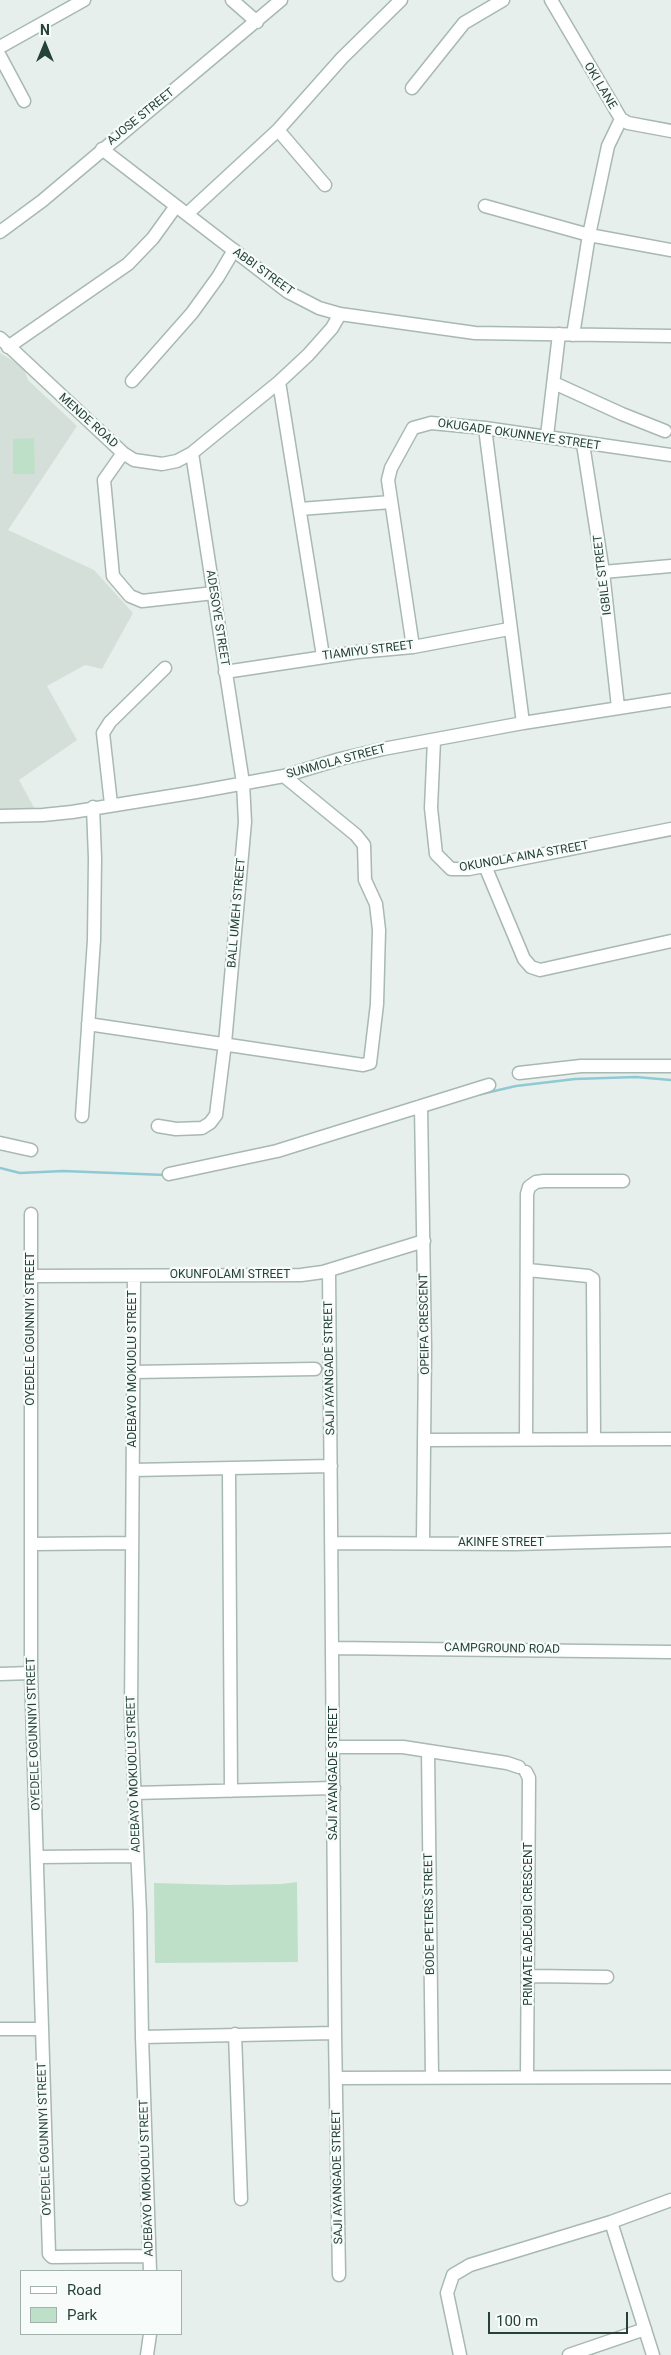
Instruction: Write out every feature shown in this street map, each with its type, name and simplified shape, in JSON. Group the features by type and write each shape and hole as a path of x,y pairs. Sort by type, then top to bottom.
{"street":[{"path":"232,0 257,22"},
{"name":"AJOSE STREET","path":"0,232 42,201 281,0"},
{"path":"187,214 278,130 342,58 401,0"},
{"path":"412,88 464,24 503,0"},
{"name":"OKI LANE","path":"550,0 620,119 608,146 589,235 572,335"},
{"path":"0,47 79,1"},
{"path":"0,56 24,101"},
{"path":"620,119 628,124 671,132"},
{"path":"278,130 325,185"},
{"name":"ABBI STREET","path":"102,149 288,292 319,308 340,314 475,333 671,336"},
{"path":"4,342 128,264 154,238 176,206"},
{"path":"485,206 589,235 671,250"},
{"path":"132,381 192,314 234,250"},
{"name":"MENDE ROAD","path":"4,342 123,453 134,460 162,464 177,461 192,454 279,382 308,355 332,328 340,314"},
{"path":"547,436 559,334"},
{"path":"279,382 323,656"},
{"path":"554,383 665,431"},
{"name":"OKUGADE OKUNNEYE STREET","path":"413,647 388,480 391,468 413,428 430,424 485,428 547,436 583,444 671,455"},
{"path":"485,428 509,629 523,723"},
{"name":"IGBILE STREET","path":"583,444 603,572 618,708"},
{"path":"123,453 104,480 113,576 130,596 142,601 214,593"},
{"name":"ADESOYE STREET","path":"192,454 242,783"},
{"path":"300,509 391,502"},
{"path":"603,572 671,566"},
{"name":"TIAMIYU STREET","path":"226,672 323,656 413,647 509,629"},
{"path":"111,804 103,733 110,722 165,668"},
{"name":"SUNMOLA STREET","path":"0,816 43,815 196,792 284,776 340,759 434,740 523,723 671,700"},
{"name":"OKUNOLA AINA STREET","path":"434,740 430,808 436,854 450,869 469,869 671,829"},
{"path":"88,1024 364,1065 371,1061 377,1004 379,930 376,904 365,880 364,845 356,835 284,776"},
{"name":"BALL UMEH STREET","path":"158,1126 176,1129 202,1128 210,1123 216,1115 225,1044 245,822 242,783"},
{"path":"82,1116 95,898 93,808"},
{"path":"485,866 524,959 531,967 540,970 671,941"},
{"path":"519,1073 581,1066 671,1066"},
{"path":"169,1174 277,1151 421,1109 489,1085"},
{"name":"OPEIFA CRESCENT","path":"421,1109 425,1440 423,1542"},
{"path":"0,1143 31,1150"},
{"path":"526,1438 527,1194 529,1187 536,1182 544,1180 623,1180"},
{"name":"OYEDELE OGUNNIYI STREET","path":"32,1214 31,1673 49,2254 52,2257 150,2256"},
{"name":"OKUNFOLAMI STREET","path":"32,1276 268,1276 301,1274 329,1270 424,1241"},
{"name":"SAJI AYANGADE STREET","path":"329,1270 335,2033 339,2274"},
{"path":"528,1270 588,1276 593,1279 594,1439"},
{"name":"ADEBAYO MOKUOLU STREET","path":"134,1276 131,1714 140,1913 150,2270"},
{"path":"133,1372 314,1369"},
{"path":"425,1440 526,1438 671,1439"},
{"path":"133,1470 331,1466"},
{"path":"229,1469 231,1791"},
{"name":"AKINFE STREET","path":"331,1543 515,1544 671,1540"},
{"path":"31,1544 132,1542"},
{"name":"CAMPGROUND ROAD","path":"333,1648 671,1652"},
{"path":"0,1674 31,1673"},
{"path":"334,1746 403,1747 428,1751"},
{"name":"PRIMATE ADEJOBI CRESCENT","path":"428,1751 507,1763 522,1770 529,1778 528,2076"},
{"name":"BODE PETERS STREET","path":"428,1751 432,2077"},
{"path":"134,1793 334,1788"},
{"path":"38,1857 137,1856"},
{"path":"529,1976 607,1977"},
{"path":"0,2029 42,2029"},
{"path":"142,2037 335,2033"},
{"path":"235,2034 241,2200"},
{"path":"337,2078 671,2077"},
{"path":"460,2355 447,2293 453,2275 470,2265 611,2222 671,2200"},
{"path":"611,2222 653,2355"},
{"path":"569,2355 644,2329"},
{"path":"147,2355 150,2335"}],"shaded area":[{"path":"0,353 23,367 28,380 77,426 8,530 94,570 133,613 102,669 85,665 47,686 77,740 19,780 36,811 0,811"}],"green space":[{"path":"34,438 35,474 13,474 13,439"},
{"path":"297,1882 298,1962 155,1963 154,1883 226,1885"}],"waterway":[{"path":"477,1095 516,1086 575,1079 636,1077 671,1080"},
{"path":"0,1168 20,1173 63,1171 165,1175"}]}
